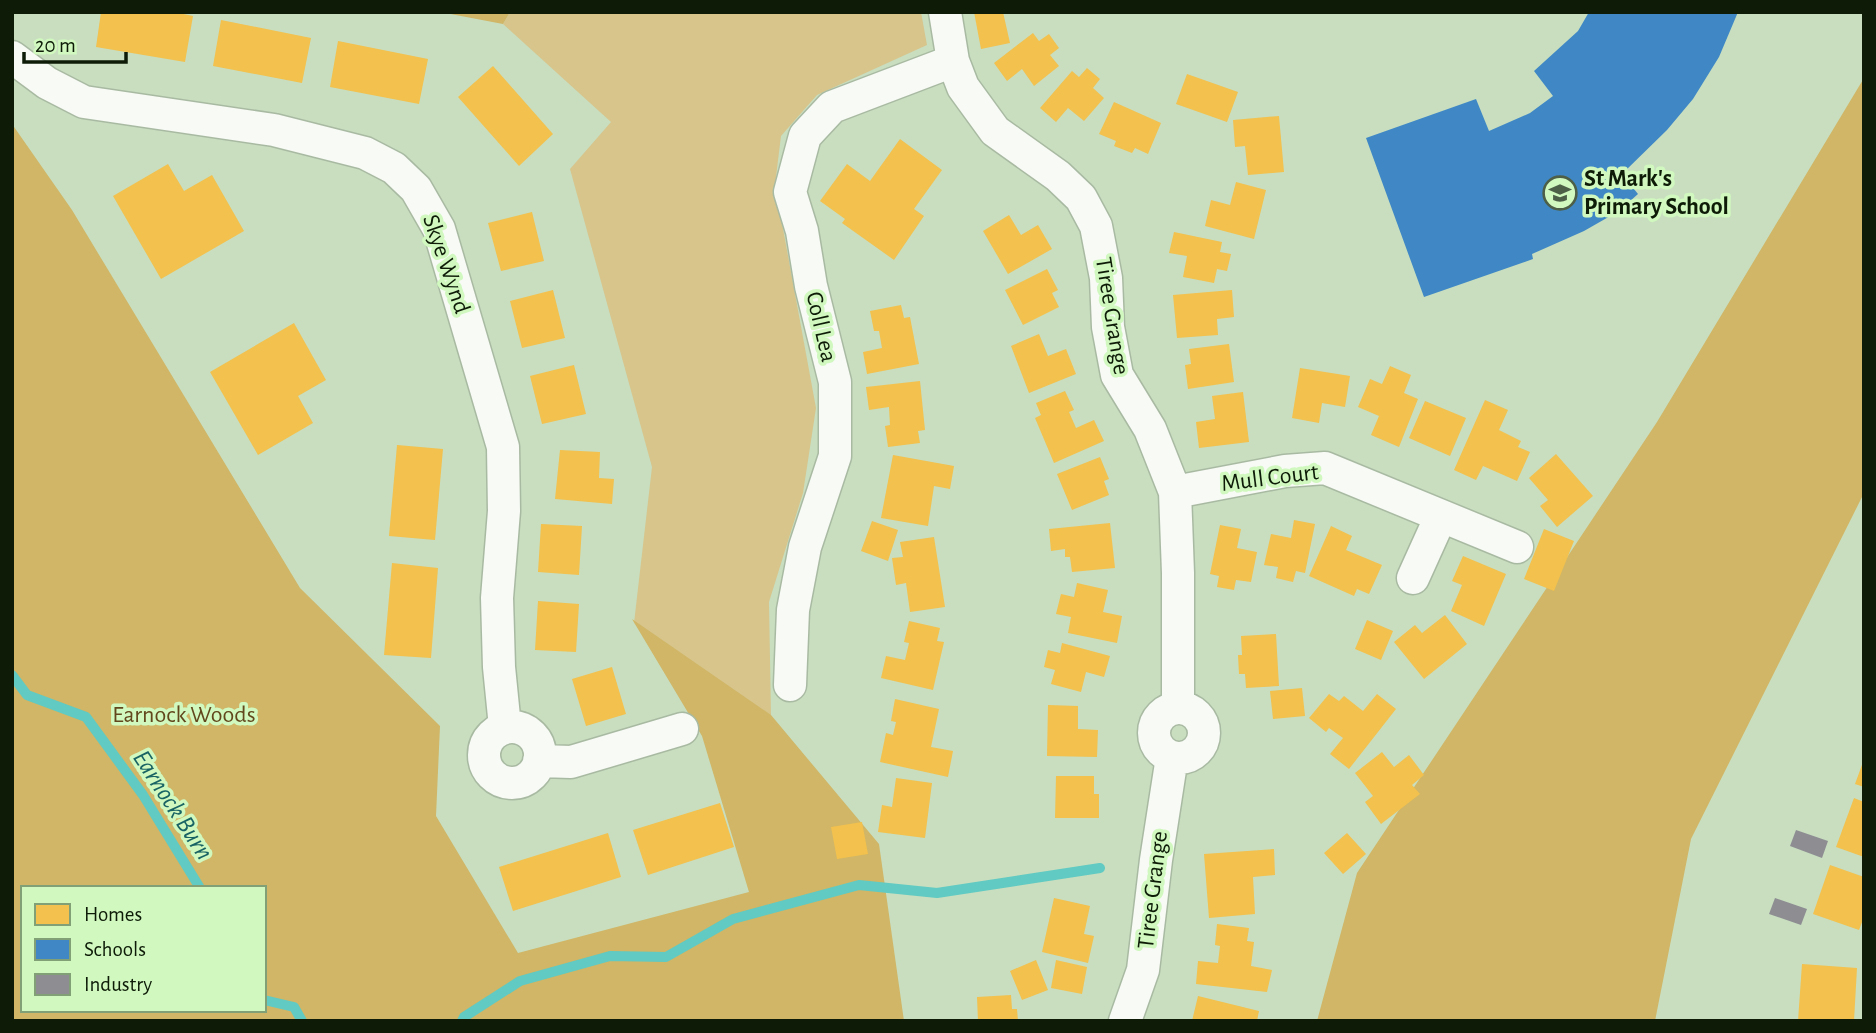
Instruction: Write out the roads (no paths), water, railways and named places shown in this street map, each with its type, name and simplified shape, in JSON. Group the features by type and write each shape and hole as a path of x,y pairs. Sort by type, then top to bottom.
{"street":[{"name":"Tiree Grange","path":"944,12 953,61 963,87 995,131 1058,176 1081,198 1096,226 1106,278 1108,327 1117,375 1150,429 1174,492 1178,573 1178,708 1160,716 1156,724 1154,736 1159,748 1172,757 1143,970 1125,1021"},
{"name":"Skye Wynd","path":"12,57 47,83 84,102 274,130 365,153 394,169 416,189 439,229 503,447 504,511 497,598 499,667 505,727"},
{"name":"Coll Lea","path":"790,685 793,610 797,585 805,547 835,456 835,382 811,286 802,231 790,192 805,136 832,107 953,61"},
{"name":"Mull Court","path":"1174,492 1285,471 1325,468 1517,547"},
{"path":"1413,578 1441,516"},
{"path":"514,726 532,735 540,750 536,770 523,782 512,783 496,778 484,761 484,750 494,732 505,727 514,726"},
{"path":"539,761 570,762 682,729"}],"waterway":[{"name":"Earnock Burn","path":"12,675 27,695 86,717 143,795 199,886"},
{"path":"462,1021 464,1017 520,981 610,956 666,957 733,919 859,885 937,893 1100,868"},
{"name":"Earnock Burn","path":"266,1000 294,1007 302,1021"}],"place":[{"name":"St Mark's Primary School","path":"1560,193"}],"park label":[{"name":"Earnock Woods","path":"184,715"}]}
